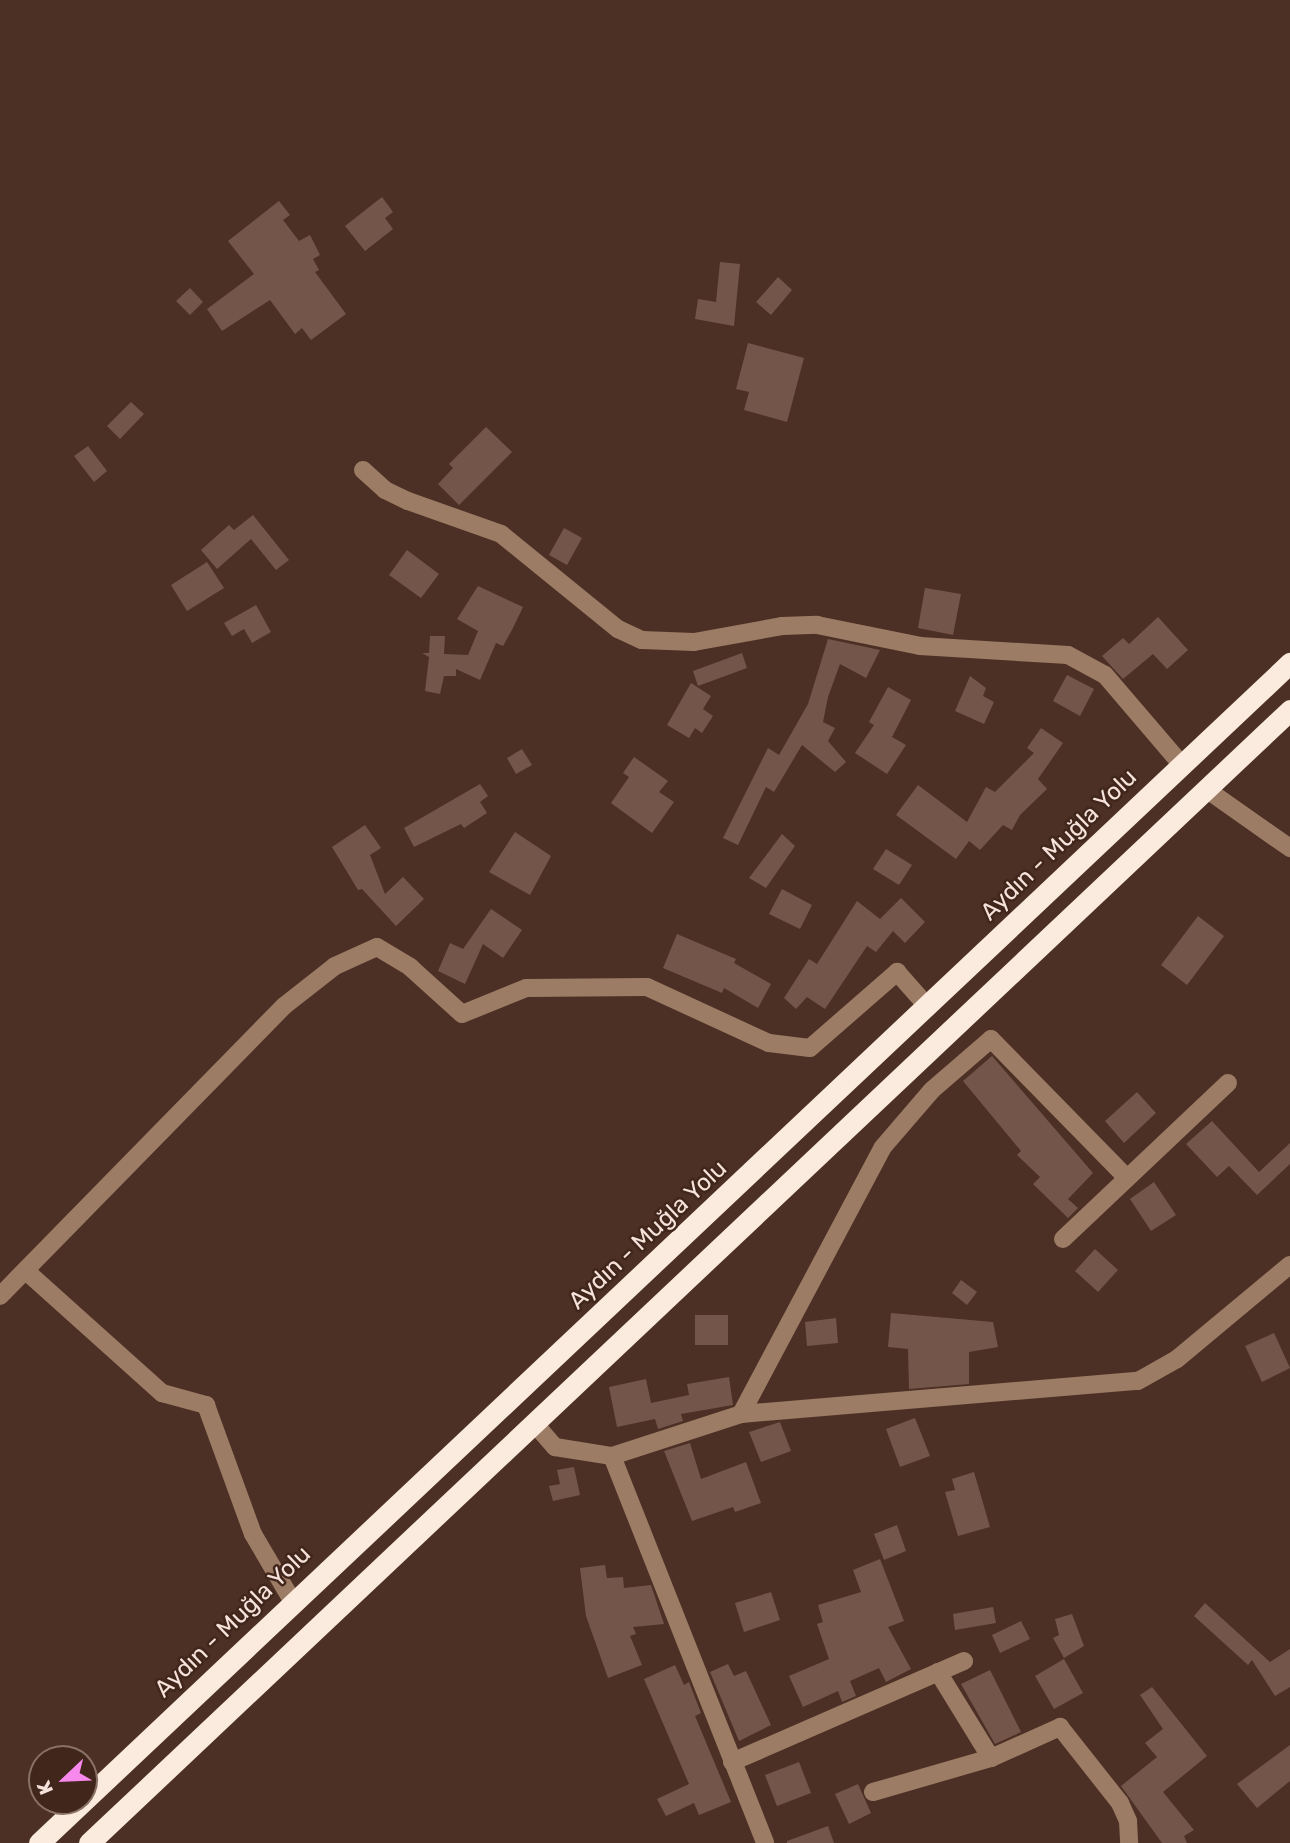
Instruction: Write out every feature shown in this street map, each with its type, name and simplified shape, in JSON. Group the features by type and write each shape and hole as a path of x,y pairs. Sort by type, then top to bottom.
{"highway":[{"name":"Aydın - Muğla Yolu","path":"39,1843 1290,663"},
{"path":"89,1843 1290,710"},
{"path":"1181,764 1206,789"}],"street":[{"path":"363,470 385,490 408,501 501,534 618,629 642,640 694,642 782,626 817,625 920,646 1068,655 1105,676 1181,764"},
{"path":"1206,789 1290,848"},
{"path":"0,1296 284,1006 335,966 377,947 410,967 461,1014 526,988 647,987 769,1043 810,1048 897,972 928,1007"},
{"path":"741,1415 883,1147 932,1090 991,1039 1125,1176"},
{"path":"1063,1239 1125,1176 1227,1083"},
{"path":"534,1423 555,1447 612,1456 741,1415 1138,1381 1177,1359 1290,1265"},
{"path":"26,1271 162,1393 206,1405 253,1534 293,1602"},
{"path":"612,1456 765,1843"},
{"path":"732,1762 964,1661"},
{"path":"938,1672 991,1758"},
{"path":"873,1792 991,1758 1060,1727 1120,1803 1128,1821 1129,1843"}],"building":[{"path":"382,197 393,212 385,218 393,229 365,251 345,226"},
{"path":"279,201 290,215 283,220 299,241 310,235 320,255 313,259 319,270 315,272 346,314 311,340 302,328 295,334 270,300 222,331 207,309 254,274 228,241"},
{"path":"720,262 740,264 734,326 695,319 698,299 716,302"},
{"path":"778,277 792,290 771,315 756,302"},
{"path":"190,288 203,302 190,315 176,301"},
{"path":"748,343 804,358 787,422 744,410 749,392 736,389"},
{"path":"131,402 144,414 120,439 107,426"},
{"path":"486,427 512,452 459,505 438,484 453,468 449,464"},
{"path":"88,446 107,471 94,482 74,456"},
{"path":"253,515 289,560 276,570 251,539 217,569 201,550 229,525 234,530"},
{"path":"564,528 582,538 567,565 549,555"},
{"path":"407,550 439,574 421,598 389,575"},
{"path":"207,562 224,588 187,611 171,585"},
{"path":"478,586 523,607 512,630 503,646 496,643 480,680 456,669 456,676 444,676 440,694 425,691 429,657 422,653 429,653 430,636 445,636 444,654 468,655 478,631 457,619"},
{"path":"925,588 961,594 953,635 918,628"},
{"path":"256,605 271,632 252,643 244,629 232,636 224,623"},
{"path":"1158,617 1188,650 1167,669 1153,654 1123,679 1102,656 1123,638 1129,644"},
{"path":"828,639 880,650 866,678 840,664 828,697 823,722 835,728 828,741 846,762 835,772 802,745 774,792 766,787 738,845 723,838 768,748 779,755 808,704"},
{"path":"742,653 747,668 698,686 693,671"},
{"path":"1067,675 1094,689 1080,716 1053,701"},
{"path":"970,676 986,688 983,696 994,702 984,724 955,711"},
{"path":"691,683 711,696 703,709 713,716 702,733 695,728 689,738 667,725"},
{"path":"888,687 911,700 892,737 906,745 887,774 855,753 874,725 869,722"},
{"path":"1041,728 1063,743 1038,779 1047,789 1020,815 1012,830 1003,825 980,850 969,841 956,859 896,815 918,785 967,822 986,787 995,792 1034,753 1027,748"},
{"path":"522,749 532,765 516,774 507,758"},
{"path":"634,757 668,781 659,792 674,802 652,833 611,803 629,777 623,773"},
{"path":"480,784 488,796 480,802 487,813 464,828 461,824 414,847 404,828"},
{"path":"365,825 381,848 370,855 385,894 403,877 424,899 396,926 362,889 358,890 332,847"},
{"path":"515,832 551,856 530,895 489,872"},
{"path":"782,834 795,846 766,888 749,878"},
{"path":"886,849 912,865 899,885 873,869"},
{"path":"782,889 812,905 800,929 769,914"},
{"path":"901,898 925,922 905,943 893,931 876,952 867,946 825,1009 807,997 796,1009 784,998 809,959 817,964 857,901 880,919"},
{"path":"491,909 522,930 503,958 483,944 465,984 438,971 450,943 463,949"},
{"path":"1198,916 1224,936 1187,985 1161,965"},
{"path":"677,934 736,959 734,963 771,984 758,1008 724,988 722,993 663,968"},
{"path":"992,1056 1093,1173 1068,1199 1078,1208 1068,1218 1033,1184 1040,1177 1017,1155 1021,1151 963,1081"},
{"path":"1137,1092 1156,1113 1124,1143 1105,1121"},
{"path":"1212,1121 1259,1172 1290,1143 1290,1164 1257,1195 1229,1166 1217,1177 1186,1144"},
{"path":"1154,1182 1176,1215 1151,1231 1130,1199"},
{"path":"1095,1249 1118,1270 1098,1292 1075,1271"},
{"path":"961,1280 977,1292 967,1305 952,1293"},
{"path":"891,1313 993,1322 998,1347 969,1352 969,1384 909,1389 908,1349 888,1347"},
{"path":"695,1315 728,1315 728,1345 695,1345"},
{"path":"836,1318 838,1343 807,1346 805,1322"},
{"path":"1274,1333 1290,1368 1262,1382 1245,1346"},
{"path":"729,1377 733,1405 681,1414 683,1421 658,1429 655,1419 617,1427 609,1387 646,1379 651,1403 689,1395 687,1384"},
{"path":"915,1418 930,1456 900,1467 886,1429"},
{"path":"780,1422 791,1451 761,1462 749,1432"},
{"path":"690,1443 701,1479 746,1462 761,1503 735,1512 733,1507 692,1521 664,1451"},
{"path":"574,1467 580,1495 553,1501 549,1486 560,1484 557,1470"},
{"path":"974,1472 990,1527 958,1536 945,1492 955,1490 952,1479"},
{"path":"897,1525 906,1551 884,1560 874,1534"},
{"path":"880,1559 904,1621 888,1627 911,1669 886,1682 879,1668 850,1681 856,1696 842,1702 838,1691 803,1707 789,1676 829,1659 817,1624 823,1622 818,1605 861,1592 853,1570"},
{"path":"605,1565 607,1578 623,1577 624,1588 651,1585 664,1624 633,1627 636,1634 630,1636 642,1665 608,1678 586,1616 580,1568"},
{"path":"771,1592 780,1620 744,1632 735,1603"},
{"path":"1205,1603 1270,1662 1290,1649 1290,1687 1275,1696 1252,1660 1248,1665 1194,1616"},
{"path":"993,1607 996,1623 955,1630 953,1614"},
{"path":"1072,1614 1084,1646 1064,1658 1053,1638 1059,1635 1055,1619"},
{"path":"1021,1621 1030,1639 1000,1653 992,1635"},
{"path":"1064,1659 1083,1693 1054,1709 1035,1676"},
{"path":"728,1664 734,1676 746,1671 771,1725 739,1741 710,1672"},
{"path":"675,1665 684,1685 689,1682 701,1713 695,1716 731,1802 699,1815 694,1803 666,1816 657,1799 689,1784 644,1679"},
{"path":"990,1670 1021,1732 995,1744 961,1684"},
{"path":"1152,1687 1207,1756 1163,1792 1194,1830 1184,1836 1187,1843 1162,1843 1121,1786 1157,1757 1145,1743 1163,1729 1140,1695"},
{"path":"1290,1745 1290,1781 1257,1808 1237,1784"},
{"path":"799,1762 811,1793 777,1806 765,1775"},
{"path":"858,1784 871,1813 849,1824 835,1794"},
{"path":"828,1826 834,1843 787,1843 787,1841"}]}
